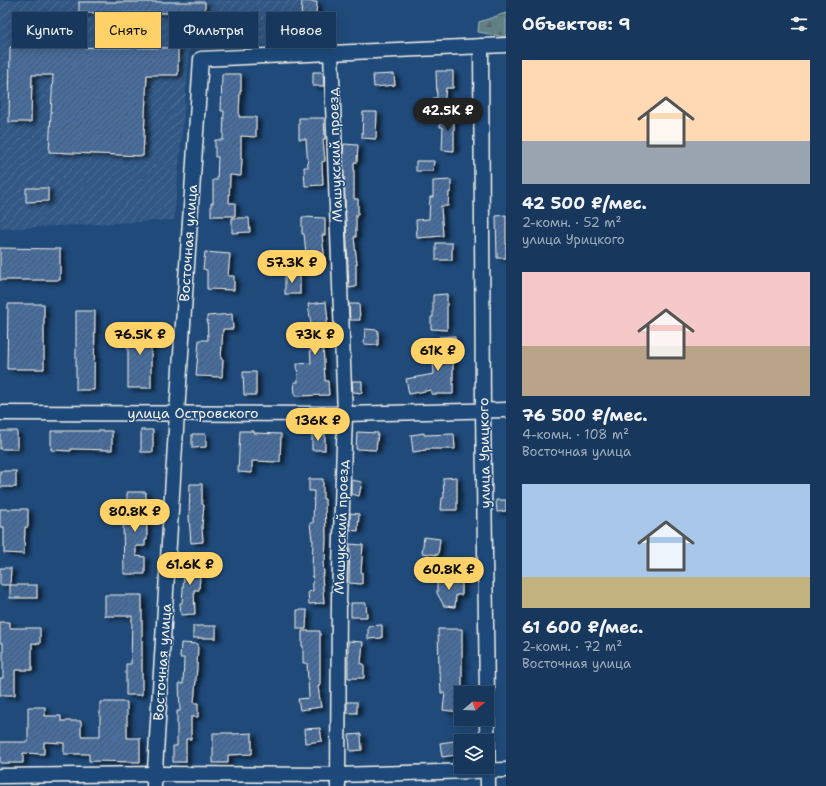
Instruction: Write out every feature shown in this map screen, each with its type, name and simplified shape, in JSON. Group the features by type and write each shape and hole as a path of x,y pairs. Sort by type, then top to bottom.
{"street":[{"path":"330,53 506,44"},
{"name":"улица Урицкого","path":"481,46 483,410 487,686"},
{"name":"Восточная улица","path":"155,780 177,413 201,59 330,53"},
{"name":"Машукский проезд","path":"330,53 345,414 339,598 338,780"},
{"name":"улица Островского","path":"0,413 345,414 506,410"},
{"path":"494,770 506,770"},
{"path":"0,776 155,780 338,780 454,772"},
{"path":"488,774 488,786"}],"shaded area":[{"path":"0,0 308,0 309,12 266,12 266,45 258,45 258,12 169,12 169,48 190,48 174,220 0,229"}],"green space":[{"path":"506,13 506,37 478,32 479,22"}],"building":[{"path":"302,1 317,2 316,12 301,12"},
{"path":"79,2 205,2 205,12 79,12"},
{"path":"10,47 178,48 178,75 147,75 143,156 49,152 53,75 32,75 31,122 9,122"},
{"path":"436,71 453,71 453,88 446,88 443,113 437,112 437,110 431,110 433,98 437,98"},
{"path":"313,72 323,72 324,86 313,86"},
{"path":"222,74 241,74 239,117 256,117 256,137 241,136 241,176 230,175 229,203 235,203 235,216 211,216 211,203 213,203 213,180 217,180 218,157 215,157 215,140 223,140 224,111 221,111"},
{"path":"394,74 395,85 374,87 373,75"},
{"path":"363,112 377,112 376,139 362,138"},
{"path":"440,115 454,115 454,151 442,150 443,127 440,127"},
{"path":"299,118 324,118 325,139 323,139 325,161 322,162 323,185 305,186 304,167 308,167 306,139 299,139"},
{"path":"344,144 358,145 357,162 354,162 354,199 358,199 356,237 354,237 357,264 356,287 349,288 343,153"},
{"path":"416,161 434,161 433,171 416,171"},
{"path":"451,180 451,192 449,192 448,206 441,206 443,236 417,238 416,220 429,219 430,197 433,197 433,181"},
{"path":"26,188 48,188 48,201 26,202"},
{"path":"506,215 506,258 497,258 496,216"},
{"path":"302,217 325,218 325,235 322,235 325,261 307,263 304,234 302,234"},
{"path":"232,218 249,218 250,232 232,233"},
{"path":"436,243 452,243 452,260 436,260"},
{"path":"0,248 60,249 60,280 0,280"},
{"path":"205,252 230,254 228,276 234,276 234,290 207,289 207,270 203,269"},
{"path":"285,273 300,273 300,294 285,294"},
{"path":"447,294 447,330 431,329 431,317 433,317 433,295"},
{"path":"326,302 328,344 323,345 325,381 328,381 329,395 295,396 294,382 298,382 297,364 311,363 309,332 312,331 308,304"},
{"path":"8,304 44,304 44,369 7,369"},
{"path":"349,304 359,304 360,320 350,320"},
{"path":"76,311 95,311 94,390 76,390"},
{"path":"232,314 233,329 223,329 221,359 223,359 222,377 196,376 199,340 208,340 207,316"},
{"path":"128,324 151,324 151,388 128,388"},
{"path":"365,329 378,330 378,345 364,344"},
{"path":"455,336 456,348 453,348 453,394 431,394 431,390 409,394 406,379 434,374 433,360 441,360 439,337"},
{"path":"243,372 256,372 256,395 244,395"},
{"path":"352,381 362,381 362,393 353,392"},
{"path":"141,430 153,430 153,452 141,452"},
{"path":"0,431 17,431 17,449 0,449"},
{"path":"51,431 112,431 112,450 51,450"},
{"path":"240,431 281,434 280,462 252,461 252,473 238,472"},
{"path":"357,432 378,433 376,450 356,449"},
{"path":"424,433 424,435 454,434 455,449 426,449 413,452 411,435"},
{"path":"192,434 206,434 206,447 192,448"},
{"path":"312,434 325,434 325,450 312,450"},
{"path":"0,471 16,471 16,487 0,487"},
{"path":"457,477 457,510 441,510 442,498 444,498 443,478"},
{"path":"309,479 323,479 326,539 325,561 323,561 324,575 322,575 324,603 309,604 308,592 313,591 313,540 310,523 313,523 314,491 309,491"},
{"path":"351,480 362,482 359,496 351,494"},
{"path":"190,484 202,484 202,504 204,505 202,526 203,542 191,543 189,518"},
{"path":"127,492 146,492 147,540 145,540 145,546 136,546 136,556 145,557 145,574 124,574 123,522 127,522"},
{"path":"496,500 506,500 506,511 497,512"},
{"path":"0,509 28,509 28,527 25,527 24,554 4,553 4,527 0,527"},
{"path":"350,513 359,514 358,531 350,530"},
{"path":"424,537 440,539 438,555 422,553"},
{"path":"350,544 363,545 361,572 362,584 349,583"},
{"path":"185,560 201,561 199,590 194,590 195,614 181,615 180,603 182,603"},
{"path":"0,568 11,568 10,585 0,585"},
{"path":"437,579 462,579 462,595 456,595 455,607 444,606 437,593"},
{"path":"10,585 37,585 37,598 10,598"},
{"path":"105,595 142,595 142,695 126,695 126,664 131,664 132,616 105,616"},
{"path":"351,603 366,603 367,617 351,617"},
{"path":"297,610 307,610 306,629 297,629"},
{"path":"0,622 10,622 10,628 40,628 40,644 32,643 32,670 15,670 15,695 0,695 0,678 3,678 3,643 0,643"},
{"path":"382,625 382,638 368,639 368,626"},
{"path":"193,626 216,626 216,638 193,638"},
{"path":"438,629 462,629 462,686 454,686 454,711 443,710 445,693 441,693"},
{"path":"302,631 320,631 320,686 318,686 321,707 300,710 298,699 309,698 307,663 303,663"},
{"path":"348,641 363,642 361,664 364,664 364,678 348,678"},
{"path":"181,643 198,644 194,703 198,703 198,717 191,717 191,739 186,739 186,762 173,762 173,746 177,746 177,711 180,711 179,683 183,684 184,658 180,658"},
{"path":"100,702 127,702 127,738 140,738 140,762 89,761 89,754 64,754 64,743 44,742 44,754 23,753 23,763 0,763 0,742 28,742 28,707 45,707 45,716 61,716 61,721 81,721 81,736 100,736"},
{"path":"347,702 357,702 357,713 347,713"},
{"path":"320,728 322,741 305,743 304,729"},
{"path":"213,733 252,733 252,754 228,755 228,763 213,763"},
{"path":"361,734 362,750 350,751 349,735"},
{"path":"454,741 454,755 442,757 440,743"}]}
